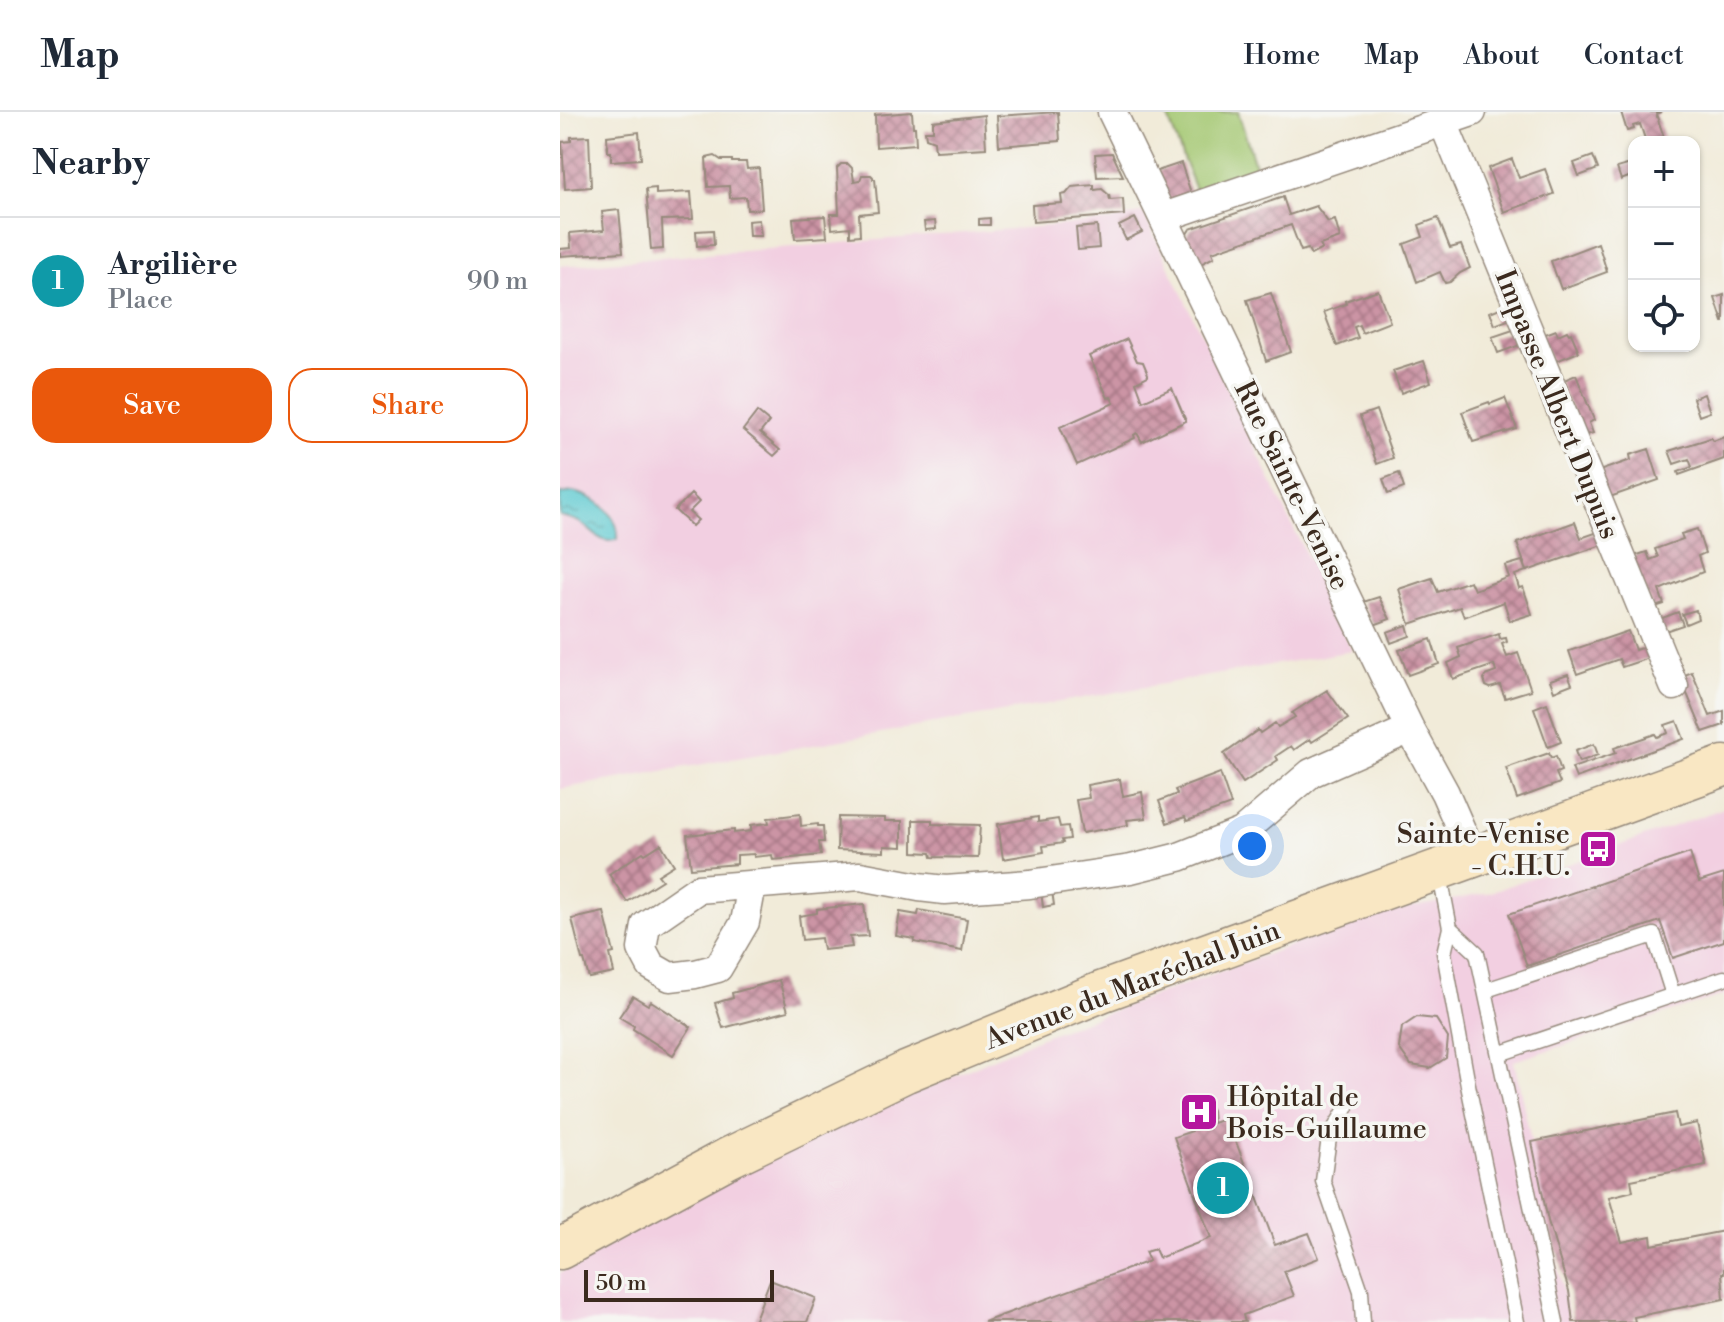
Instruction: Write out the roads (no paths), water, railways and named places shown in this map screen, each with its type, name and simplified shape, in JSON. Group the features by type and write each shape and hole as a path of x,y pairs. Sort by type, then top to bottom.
{"street":[{"name":"Rue Sainte-Venise","path":"1112,112 1410,729 1445,793 1456,864"},
{"path":"1164,217 1472,112"},
{"name":"Impasse Albert Dupuis","path":"1443,122 1674,686"},
{"path":"752,885 860,876 945,890 1030,884 1131,869 1179,857 1242,832 1311,773 1410,729"},
{"name":"Avenue du Maréchal Juin","path":"560,1249 728,1158 906,1072 1101,992 1724,766"}],"lane":[{"path":"1456,864 1450,928 1444,953 1517,1322"},
{"path":"1450,928 1477,953 1556,1322"},
{"path":"1486,990 1570,970 1654,935 1673,995"},
{"path":"1499,1054 1586,1018 1724,978"},
{"path":"1347,1107 1329,1138 1323,1181 1361,1291 1363,1322"}],"water":[{"path":"573,492 598,502 610,514 615,521 618,539 607,541 579,522 560,516 560,494"}],"place":[{"name":"Sainte-Venise - C.H.U.","path":"1598,849"},
{"name":"Hôpital de Bois-Guillaume","path":"1199,1112"},
{"name":"Argilière","path":"1223,1188"}]}
